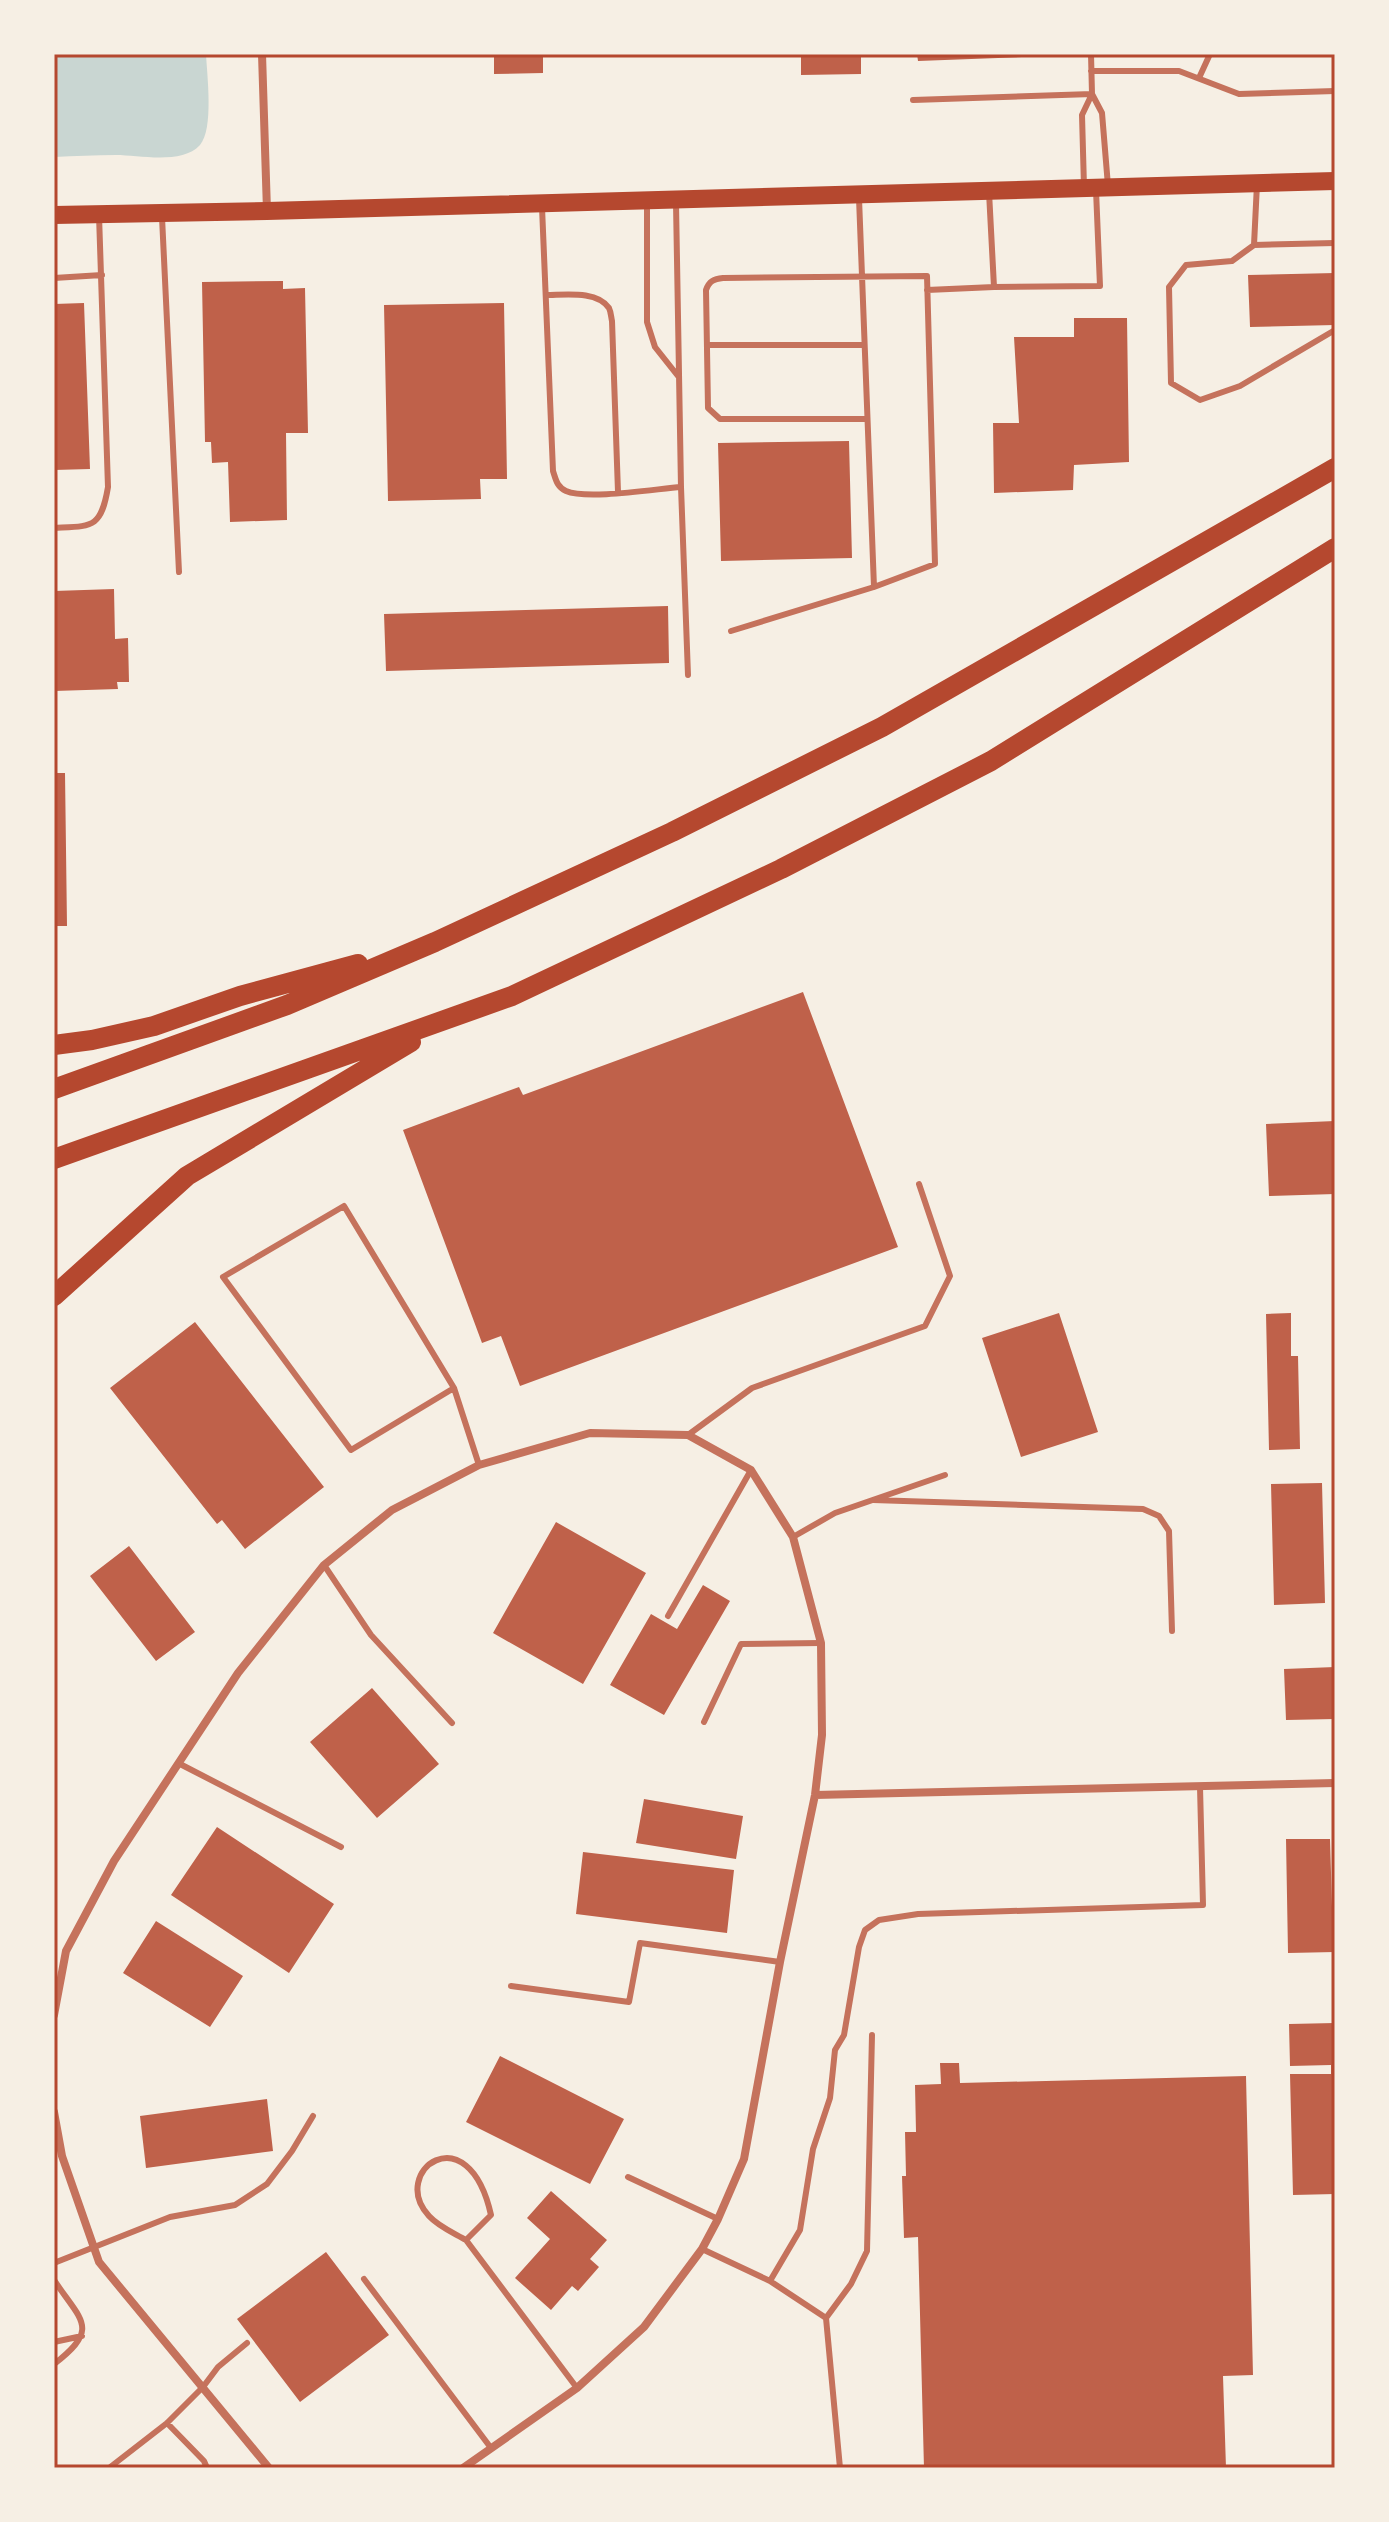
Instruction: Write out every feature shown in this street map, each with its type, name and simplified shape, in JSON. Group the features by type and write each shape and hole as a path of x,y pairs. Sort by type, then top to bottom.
{"highway":[{"path":"54,1089 287,1005 435,942 672,832 882,727 1335,468"},
{"path":"54,1159 512,996 781,869 991,761 1335,548"},
{"path":"54,1045 154,1026 240,996 435,942"},
{"path":"54,1296 187,1176 452,1017"}],"main road":[{"path":"54,215 1096,190 1335,181"}],"street":[{"path":"262,54 267,211"},
{"path":"54,2015 66,1951 114,1861 238,1673 324,1565 392,1510 479,1465 590,1433 688,1435 751,1470 793,1537 821,1643 822,1735 815,1795 744,2159 702,2249 644,2327 577,2388 463,2468"},
{"path":"815,1795 1335,1783"},
{"path":"54,2112 62,2156 99,2262 269,2468"}],"lane":[{"path":"927,290 1100,286 1096,190 1102,113 1092,94 1091,54"},
{"path":"1199,78 1210,54"},
{"path":"1091,71 1179,71 1239,94 1335,91"},
{"path":"913,100 1092,94"},
{"path":"1092,94 1082,115 1096,190"},
{"path":"1254,245 1257,184"},
{"path":"989,192 994,287"},
{"path":"859,195 874,587"},
{"path":"676,199 678,376 688,675"},
{"path":"646,200 647,322 655,347 678,376"},
{"path":"542,203 553,471 557,485 568,492 586,494 681,487"},
{"path":"162,213 179,572"},
{"path":"54,528 89,526 99,518 105,504 109,466 99,214"},
{"path":"1335,243 1254,245 1232,261 1186,265 1169,287 1171,383 1200,400 1240,386 1335,330"},
{"path":"54,278 102,275"},
{"path":"731,631 874,587 935,564 927,276 714,279 708,284 708,408 720,419 867,419"},
{"path":"546,295 576,294 596,299 609,308 618,492"},
{"path":"707,345 864,345"},
{"path":"688,1435 752,1388 925,1326 950,1276 919,1184"},
{"path":"454,1388 351,1450 223,1277 344,1206 454,1388 479,1465"},
{"path":"668,1616 751,1470"},
{"path":"793,1537 835,1513 945,1475"},
{"path":"873,1500 1143,1509 1159,1516 1169,1531 1172,1631"},
{"path":"324,1565 371,1635 452,1723"},
{"path":"704,1722 741,1644 821,1643"},
{"path":"180,1764 341,1847"},
{"path":"770,2281 800,2230 813,2149 830,2098 835,2050 844,2035 859,1947 865,1930 879,1920 918,1914 1203,1905 1200,1787"},
{"path":"511,1986 629,2002 640,1943 780,1962"},
{"path":"54,1957 64,1962"},
{"path":"840,2468 826,2318 851,2284 867,2251 872,2035"},
{"path":"54,2263 170,2217 235,2205 267,2184 313,2116"},
{"path":"466,2240 491,2215 486,2195 468,2166 448,2157 433,2161 421,2172 418,2191 422,2206 430,2217 466,2240 577,2388"},
{"path":"628,2177 718,2219"},
{"path":"702,2249 770,2281 826,2318"},
{"path":"364,2279 491,2448"},
{"path":"54,2280 83,2324 83,2335 70,2352 54,2364"},
{"path":"54,2342 83,2335"},
{"path":"109,2468 167,2423 218,2367 247,2343"},
{"path":"167,2423 204,2461 207,2468"}],"shaded area":[{"path":"54,54 206,54 208,115 200,145 183,155 172,157 54,157"}],"building":[{"path":"494,54 543,54 543,73 494,74"},
{"path":"801,54 861,54 861,74 801,75"},
{"path":"917,54 1022,54 1022,57 918,61"},
{"path":"1335,273 1335,325 1250,327 1248,275"},
{"path":"283,281 283,289 305,288 308,433 286,433 287,520 230,522 228,462 212,463 211,442 205,442 202,282"},
{"path":"84,303 90,469 54,470 54,304"},
{"path":"504,303 507,479 480,479 481,499 388,501 384,305"},
{"path":"1074,318 1127,318 1129,462 1074,465 1073,490 994,493 993,423 1019,423 1014,337 1074,337"},
{"path":"849,441 852,558 721,561 718,443"},
{"path":"114,589 115,639 128,638 129,682 117,682 118,689 54,691 54,591"},
{"path":"668,606 669,663 386,671 384,614"},
{"path":"54,773 65,773 67,926 54,926"},
{"path":"803,992 898,1247 520,1386 501,1336 482,1343 403,1130 519,1087 523,1095"},
{"path":"1335,1121 1335,1194 1269,1196 1266,1124"},
{"path":"1059,1313 1098,1432 1021,1457 982,1338"},
{"path":"1291,1313 1291,1356 1298,1356 1300,1449 1269,1450 1266,1314"},
{"path":"195,1322 324,1487 245,1549 222,1520 217,1524 110,1388"},
{"path":"1322,1483 1325,1603 1274,1605 1271,1484"},
{"path":"556,1522 646,1573 583,1684 493,1633"},
{"path":"129,1546 195,1632 156,1661 90,1576"},
{"path":"703,1585 730,1601 664,1715 610,1685 651,1614 677,1629"},
{"path":"1335,1667 1335,1719 1286,1720 1284,1669"},
{"path":"372,1688 439,1764 377,1818 310,1742"},
{"path":"644,1799 743,1816 736,1859 636,1843"},
{"path":"217,1827 334,1904 289,1973 171,1895"},
{"path":"1286,1839 1330,1839 1335,1952 1288,1953"},
{"path":"583,1852 734,1870 727,1933 576,1914"},
{"path":"156,1921 243,1976 210,2027 123,1973"},
{"path":"1335,2023 1335,2194 1293,2195 1290,2074 1331,2074 1331,2065 1290,2066 1289,2024"},
{"path":"500,2056 624,2119 590,2184 466,2122"},
{"path":"940,2063 959,2063 960,2083 1246,2076 1253,2375 1223,2376 1226,2468 924,2468 918,2237 904,2238 902,2176 906,2176 905,2132 916,2132 915,2085 941,2084"},
{"path":"267,2099 273,2151 146,2168 140,2116"},
{"path":"551,2191 607,2240 590,2259 599,2267 578,2291 572,2286 551,2310 515,2278 550,2239 527,2218"},
{"path":"326,2252 389,2335 300,2402 237,2319"}]}
